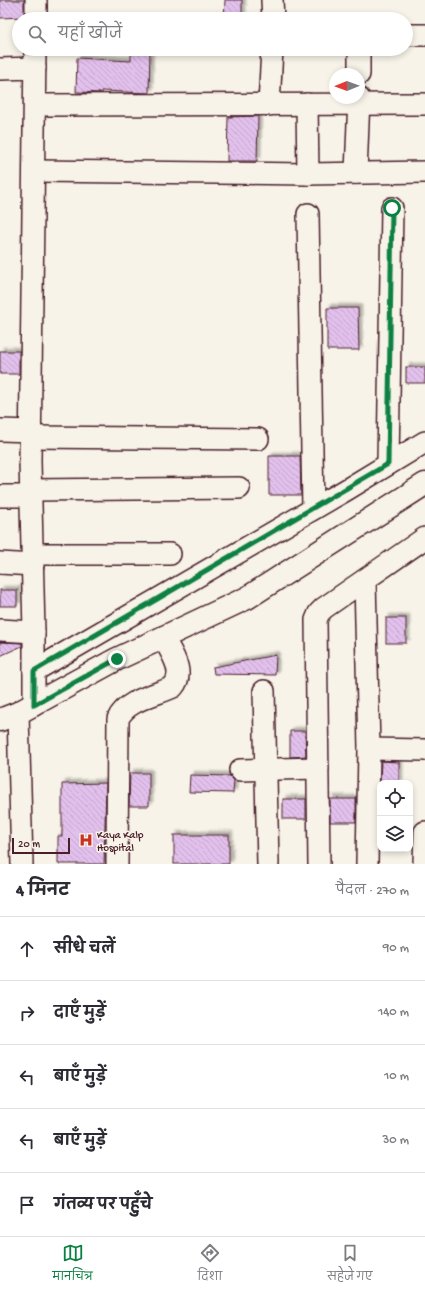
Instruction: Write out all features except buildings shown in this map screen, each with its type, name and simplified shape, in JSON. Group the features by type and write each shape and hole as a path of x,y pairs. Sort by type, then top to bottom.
{"street":[{"path":"36,0 36,12"},
{"path":"272,0 273,12"},
{"path":"413,34 425,35"},
{"path":"269,105 272,56"},
{"path":"359,56 359,68"},
{"path":"0,69 35,59 31,493 34,671 17,713 22,864"},
{"path":"365,101 425,104"},
{"path":"35,105 269,105 329,103"},
{"path":"307,104 308,174"},
{"path":"356,173 359,104"},
{"path":"35,171 308,174 425,172"},
{"path":"388,464 392,208"},
{"path":"308,214 313,509"},
{"path":"0,430 32,434 258,439"},
{"path":"34,671 313,509 425,442"},
{"path":"17,713 117,659 247,598 425,484"},
{"path":"0,496 31,493 239,488"},
{"path":"319,864 316,624 319,613 324,608 365,594 425,538"},
{"path":"0,564 33,559 170,554"},
{"path":"365,594 369,749 367,864"},
{"path":"0,630 34,632"},
{"path":"117,864 117,723 121,712 128,706 173,687 178,681 179,670 163,637"},
{"path":"264,691 268,864"},
{"path":"369,749 425,750"},
{"path":"240,770 318,768"},
{"path":"424,864 425,832"}],"place":[{"name":"Kaya Kalp Hospital","path":"86,840"}],"route":[{"path":"117,659 34,705 34,671 346,490 388,464 392,208"}]}
